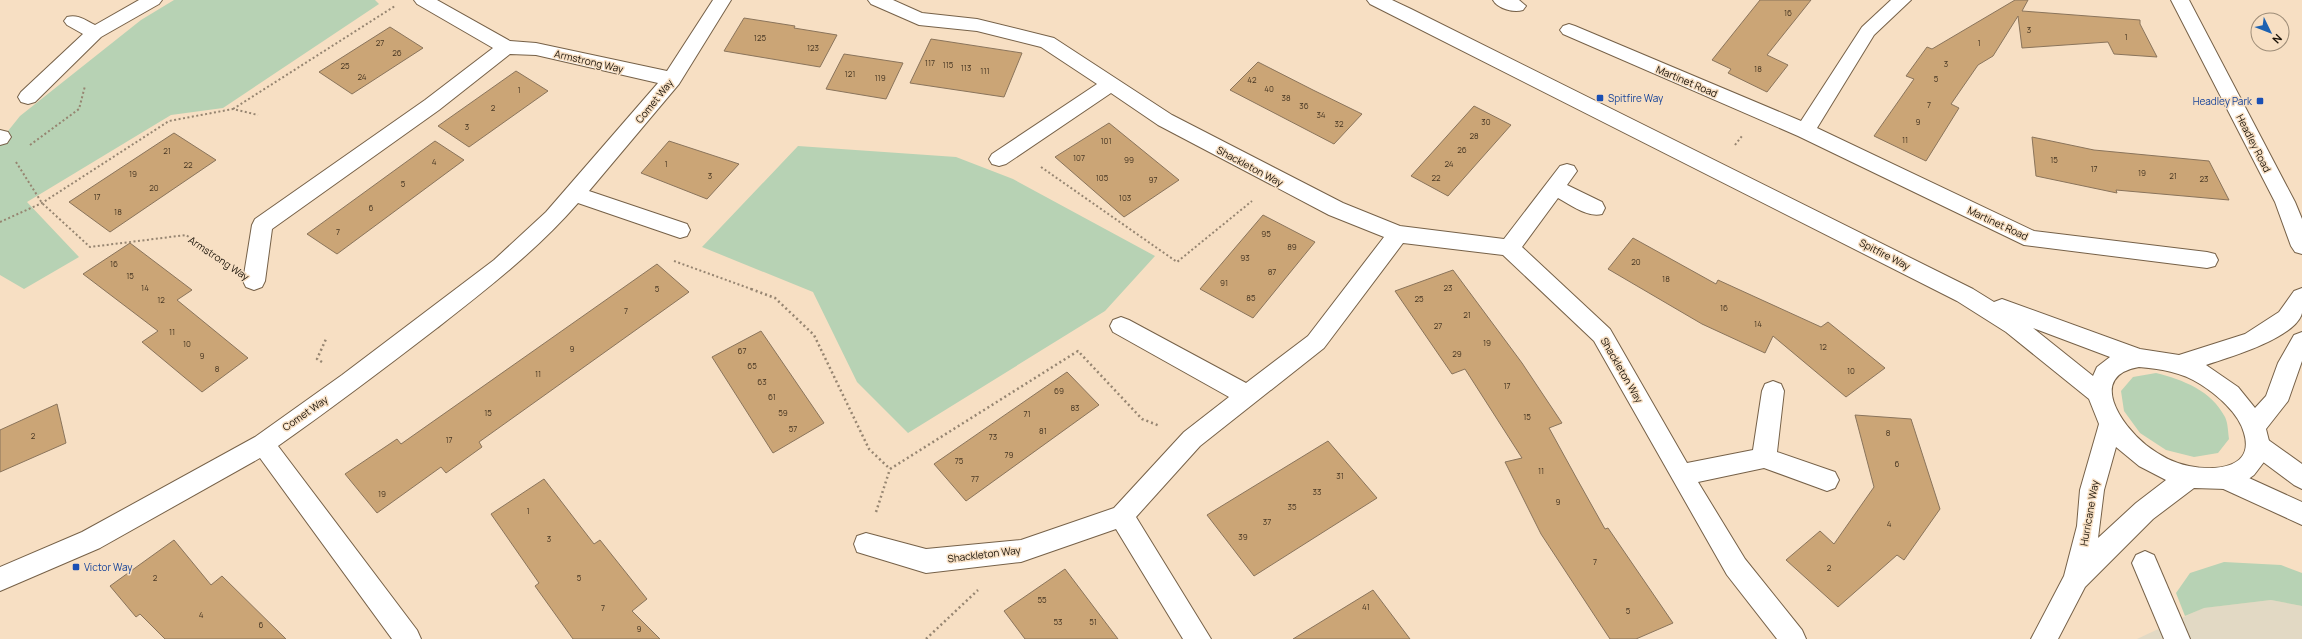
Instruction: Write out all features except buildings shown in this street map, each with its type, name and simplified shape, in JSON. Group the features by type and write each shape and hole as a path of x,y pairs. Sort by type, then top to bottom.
{"street":[{"path":"28,97 95,33 153,0"},
{"name":"Armstrong Way","path":"423,0 506,47 536,49 672,79"},
{"name":"Comet Way","path":"0,579 91,540 262,444 350,382 502,266 553,218 672,79 722,0"},
{"name":"Shackleton Way","path":"877,0 920,18 977,25 1047,42 1109,85 1165,120 1336,209 1398,234 1509,248 1602,335 1736,567 1793,639"},
{"name":"Spitfire Way","path":"1376,0 1412,16 1965,295 2014,326 2099,394"},
{"path":"1805,132 1868,31 1902,0"},
{"name":"Headley Road","path":"2180,0 2285,202 2302,246"},
{"path":"73,21 95,33"},
{"name":"Martinet Road","path":"1569,30 1805,132 2031,239 2207,260"},
{"name":"Armstrong Way","path":"254,281 262,225 432,105 506,47"},
{"path":"999,159 1109,85"},
{"path":"1509,248 1567,171"},
{"path":"1555,188 1594,208"},
{"path":"574,194 680,230"},
{"name":"Shackleton Way","path":"866,544 926,561 950,559 1021,551 1122,516 1192,439 1316,342 1398,234"},
{"name":"Spitfire Way","path":"1965,295 2139,358"},
{"path":"2181,364 2252,341 2287,318 2302,297"},
{"path":"1121,326 1247,395"},
{"path":"2302,341 2289,363 2276,401 2256,436 2254,462 2232,478 2208,480 2191,477 2175,473 2147,459 2124,441 2111,424 2105,414 2099,394 2103,377 2118,363 2139,358 2155,359 2181,364 2209,377 2232,395 2256,436 2302,478"},
{"path":"1764,458 1773,391"},
{"name":"Hurricane Way","path":"2044,639 2076,579 2089,526 2092,490 2111,424"},
{"path":"262,444 408,639"},
{"path":"1681,474 1764,458 1827,480"},
{"name":"Hurricane Way","path":"2076,579 2120,532 2163,495 2191,477"},
{"path":"2227,478 2302,514"},
{"path":"1122,516 1198,639"},
{"path":"2145,563 2177,639"}],"path":[{"path":"0,222 42,203 169,121 233,109 397,4"},
{"path":"233,109 258,115"},
{"name":"Armstrong Way","path":"1,138 42,203 90,247 186,235 254,281"},
{"path":"1015,148 1177,262 1278,180"},
{"path":"672,260 775,298 814,335 869,449 890,468"},
{"path":"866,544 890,468 1078,351 1142,419 1192,439"},
{"path":"926,639 980,589"}],"shaded area":[{"path":"2271,600 2302,606 2302,639 2137,639 2203,608"}],"green space":[{"path":"174,0 375,0 379,4 223,108 171,115 27,202 79,257 24,289 0,275 0,141 20,116 141,20"},
{"path":"798,146 956,157 1013,179 1155,256 1105,311 908,433 857,382 813,292 702,247"},
{"path":"2156,373 2186,383 2204,393 2219,408 2226,419 2229,439 2218,453 2194,457 2166,450 2140,433 2124,411 2121,391 2133,377"},
{"path":"2224,562 2281,565 2302,573 2302,606 2271,600 2204,608 2185,616 2176,593 2190,573"}],"place":[{"name":"Spitfire Way","path":"1600,98"},
{"name":"Headley Park","path":"2260,101"},
{"name":"Victor Way","path":"76,567"}]}
